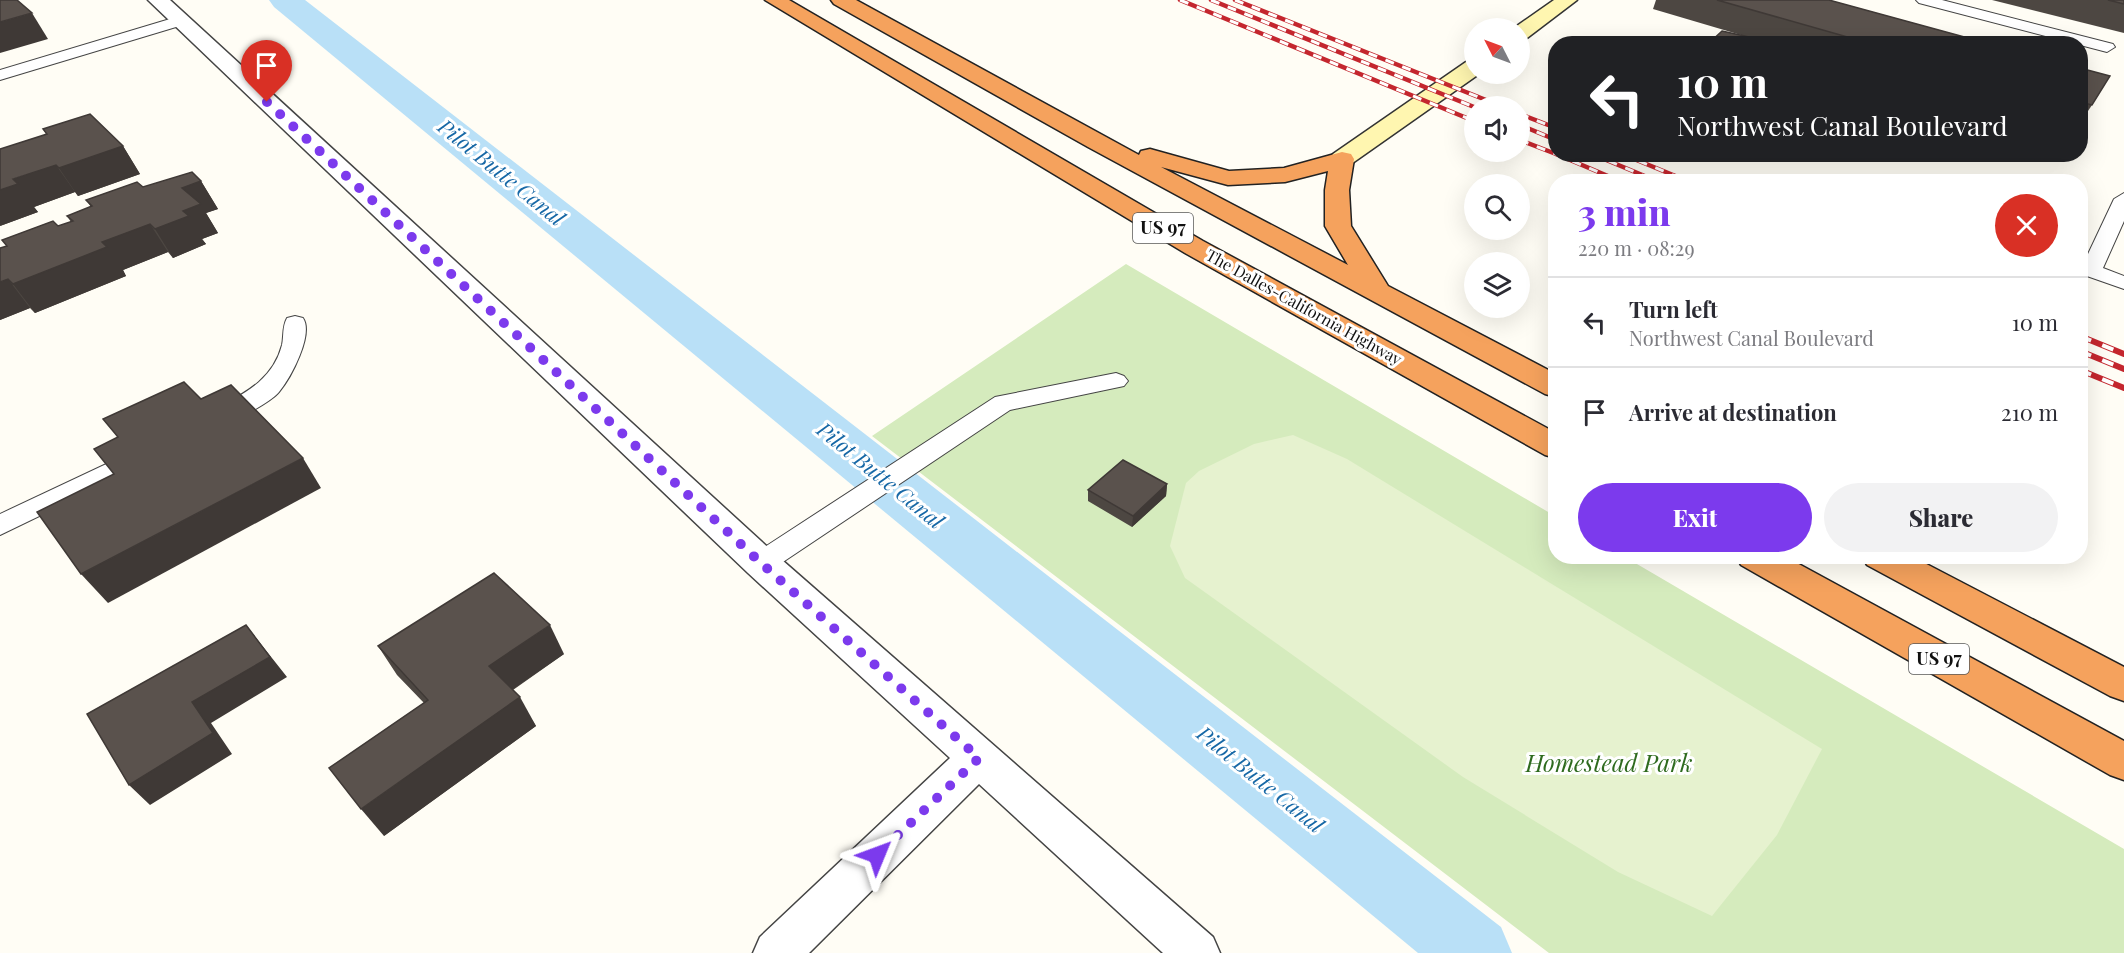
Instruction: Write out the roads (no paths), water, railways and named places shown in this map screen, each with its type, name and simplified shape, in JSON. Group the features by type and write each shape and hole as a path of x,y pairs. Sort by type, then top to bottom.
{"highway":[{"name":"The Dalles-California Highway","path":"775,0 1194,247 1548,443"},
{"name":"US 97","path":"841,0 1096,142 1548,383"},
{"path":"1096,142 1228,177 1285,175 1342,159 1337,190 1338,226 1378,293"},
{"name":"US 97","path":"1767,564 2124,762"},
{"path":"1894,564 2124,685"}],"street":[{"path":"1530,27 1567,0"},
{"path":"169,10 761,563 1197,953"},
{"path":"1342,159 1423,100 1464,73"},
{"path":"776,953 979,758"}],"lane":[{"path":"1924,0 2064,36"},
{"path":"0,75 169,10"},
{"path":"2088,42 2107,47"},
{"path":"2124,199 2091,272 2124,283"},
{"path":"214,422 270,388 293,346 295,323"},
{"path":"761,563 1003,403 1116,381"},
{"path":"0,525 134,460"}],"waterway":[{"name":"Pilot Butte Canal","path":"285,0 1475,953"}],"railway":[{"path":"1180,0 1464,117"},
{"path":"1211,0 1464,103"},
{"path":"1235,0 1476,96"},
{"path":"1530,118 1548,125"},
{"path":"1530,129 1548,137"},
{"path":"1530,144 1548,151"},
{"path":"1575,162 1603,174"},
{"path":"1611,162 1640,174"},
{"path":"1641,162 1671,174"},
{"path":"2088,339 2124,354"},
{"path":"2088,354 2124,369"},
{"path":"2088,373 2124,388"}],"park label":[{"name":"Homestead Park","path":"1609,764"}]}
